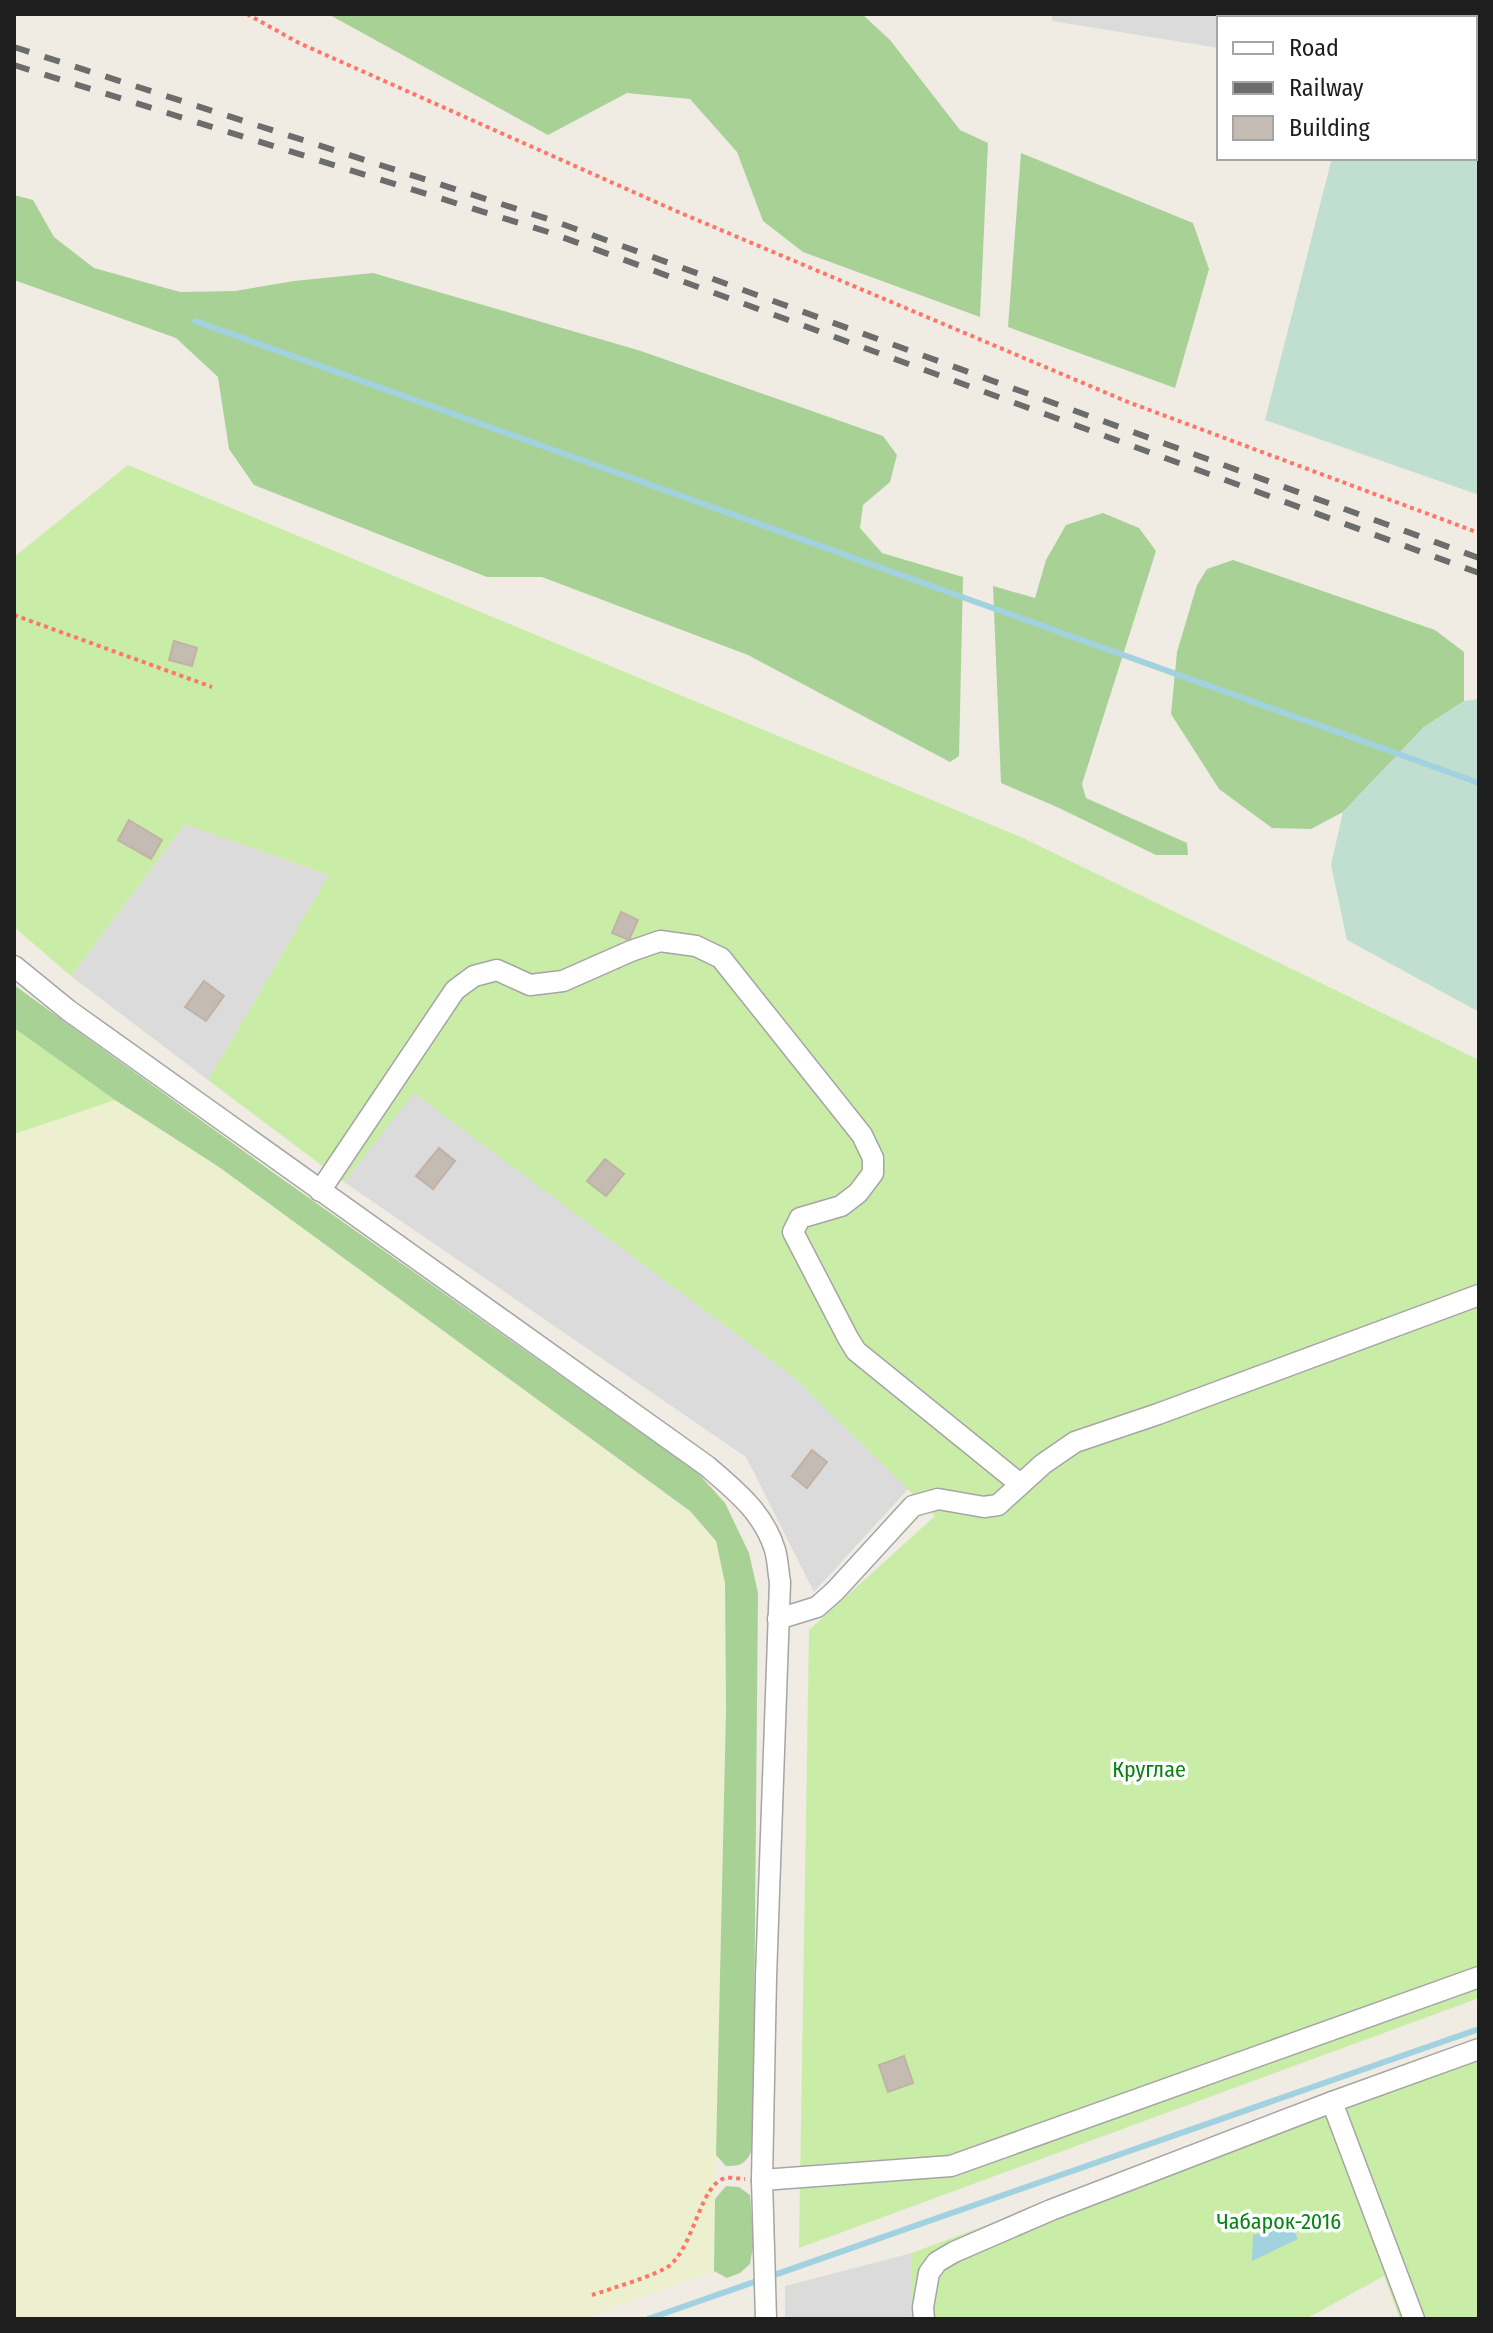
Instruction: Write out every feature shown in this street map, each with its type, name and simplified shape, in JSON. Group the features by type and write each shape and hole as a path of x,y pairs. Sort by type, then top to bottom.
{"street":[{"path":"320,1191 455,990 474,976 497,970 530,985 563,981 660,941 696,946 721,958 862,1135 873,1158 873,1173 858,1193 841,1206 800,1218 793,1232 848,1338 856,1351 1020,1484"},
{"path":"14,966 68,1010 707,1466 747,1500 764,1525 776,1551 780,1582 762,2180 766,2319"},
{"path":"778,1619 817,1607 913,1506 938,1499 984,1507 998,1505 1043,1464 1075,1442 1479,1295"},
{"path":"762,2180 951,2166 1479,1977"},
{"path":"924,2319 929,2273 937,2262 954,2252 1051,2210 1479,2049"},
{"path":"1332,2102 1414,2319"}],"path":[{"path":"247,14 299,43 705,224 1128,402 1479,533"},
{"path":"14,615 212,687"},
{"path":"592,2295 668,2267 683,2251 704,2198 724,2178 762,2180"}],"shaded area":[{"path":"1052,14 1232,14 1217,16 1217,48 1052,21"},
{"path":"185,824 329,875 208,1080 71,976"},
{"path":"413,1092 794,1377 908,1489 814,1592 746,1457 344,1182"},
{"path":"912,2253 912,2319 785,2319 785,2286"}],"green space":[{"path":"328,14 862,14 890,40 960,130 988,143 980,317 803,252 763,221 737,152 690,99 627,93 548,135"},
{"path":"1479,14 1479,495 1265,420 1331,160 1477,160 1477,16 1368,16"},
{"path":"1021,153 1193,223 1209,269 1175,388 1008,327"},
{"path":"14,195 33,200 54,237 94,268 180,292 235,291 373,273 641,351 883,436 897,455 890,482 863,505 860,528 882,553 963,577 959,756 950,762 748,655 542,577 487,577 254,485 229,449 218,377 176,338 14,280"},
{"name":"Круглае","path":"128,465 1023,838 1479,1060 1479,1998 799,2248 809,1630 935,1516 794,1377 414,1093 344,1182 208,1080 329,875 185,824 71,976 14,927 14,557"},
{"path":"1103,513 1139,528 1156,551 1082,784 1086,798 1187,843 1188,855 1156,855 1001,783 993,586 1035,598 1046,560 1066,525"},
{"path":"1233,560 1435,630 1464,652 1464,701 1424,727 1343,812 1311,829 1272,828 1219,789 1171,714 1177,652 1197,585 1207,569"},
{"path":"1479,699 1479,1012 1347,940 1331,865 1343,812 1424,727 1464,701"},
{"path":"14,985 697,1472 725,1503 749,1553 758,1593 753,2146 744,2162 726,2166 716,2155 726,1709 725,1583 716,1541 690,1511 219,1167 115,1100 14,1028"},
{"path":"14,1028 115,1100 14,1134"},
{"path":"115,1100 219,1167 690,1512 716,1541 725,1583 726,1709 714,2271 583,2319 14,2319 14,1134"},
{"name":"Чабарок-2016","path":"1479,2041 1479,2319 1400,2319 1384,2276 1306,2319 912,2319 912,2253"},
{"path":"726,2186 739,2187 750,2195 754,2241 750,2264 740,2273 727,2278 714,2271 715,2199"}],"water":[{"path":"1292,2227 1298,2239 1252,2261 1253,2235"}],"building":[{"path":"174,641 197,648 192,666 169,660"},
{"path":"129,820 162,840 151,859 118,840"},
{"path":"621,912 638,920 629,940 612,933"},
{"path":"204,981 224,996 206,1021 185,1007"},
{"path":"439,1148 455,1161 433,1189 416,1176"},
{"path":"605,1159 624,1174 606,1196 587,1181"},
{"path":"812,1450 827,1462 807,1488 792,1476"},
{"path":"904,2056 913,2083 888,2092 879,2065"}],"waterway":[{"path":"195,321 1479,783"},
{"path":"648,2319 1479,2029"}],"railway":[{"path":"14,47 551,220 1479,558"},
{"path":"14,65 548,232 1479,573"}]}
